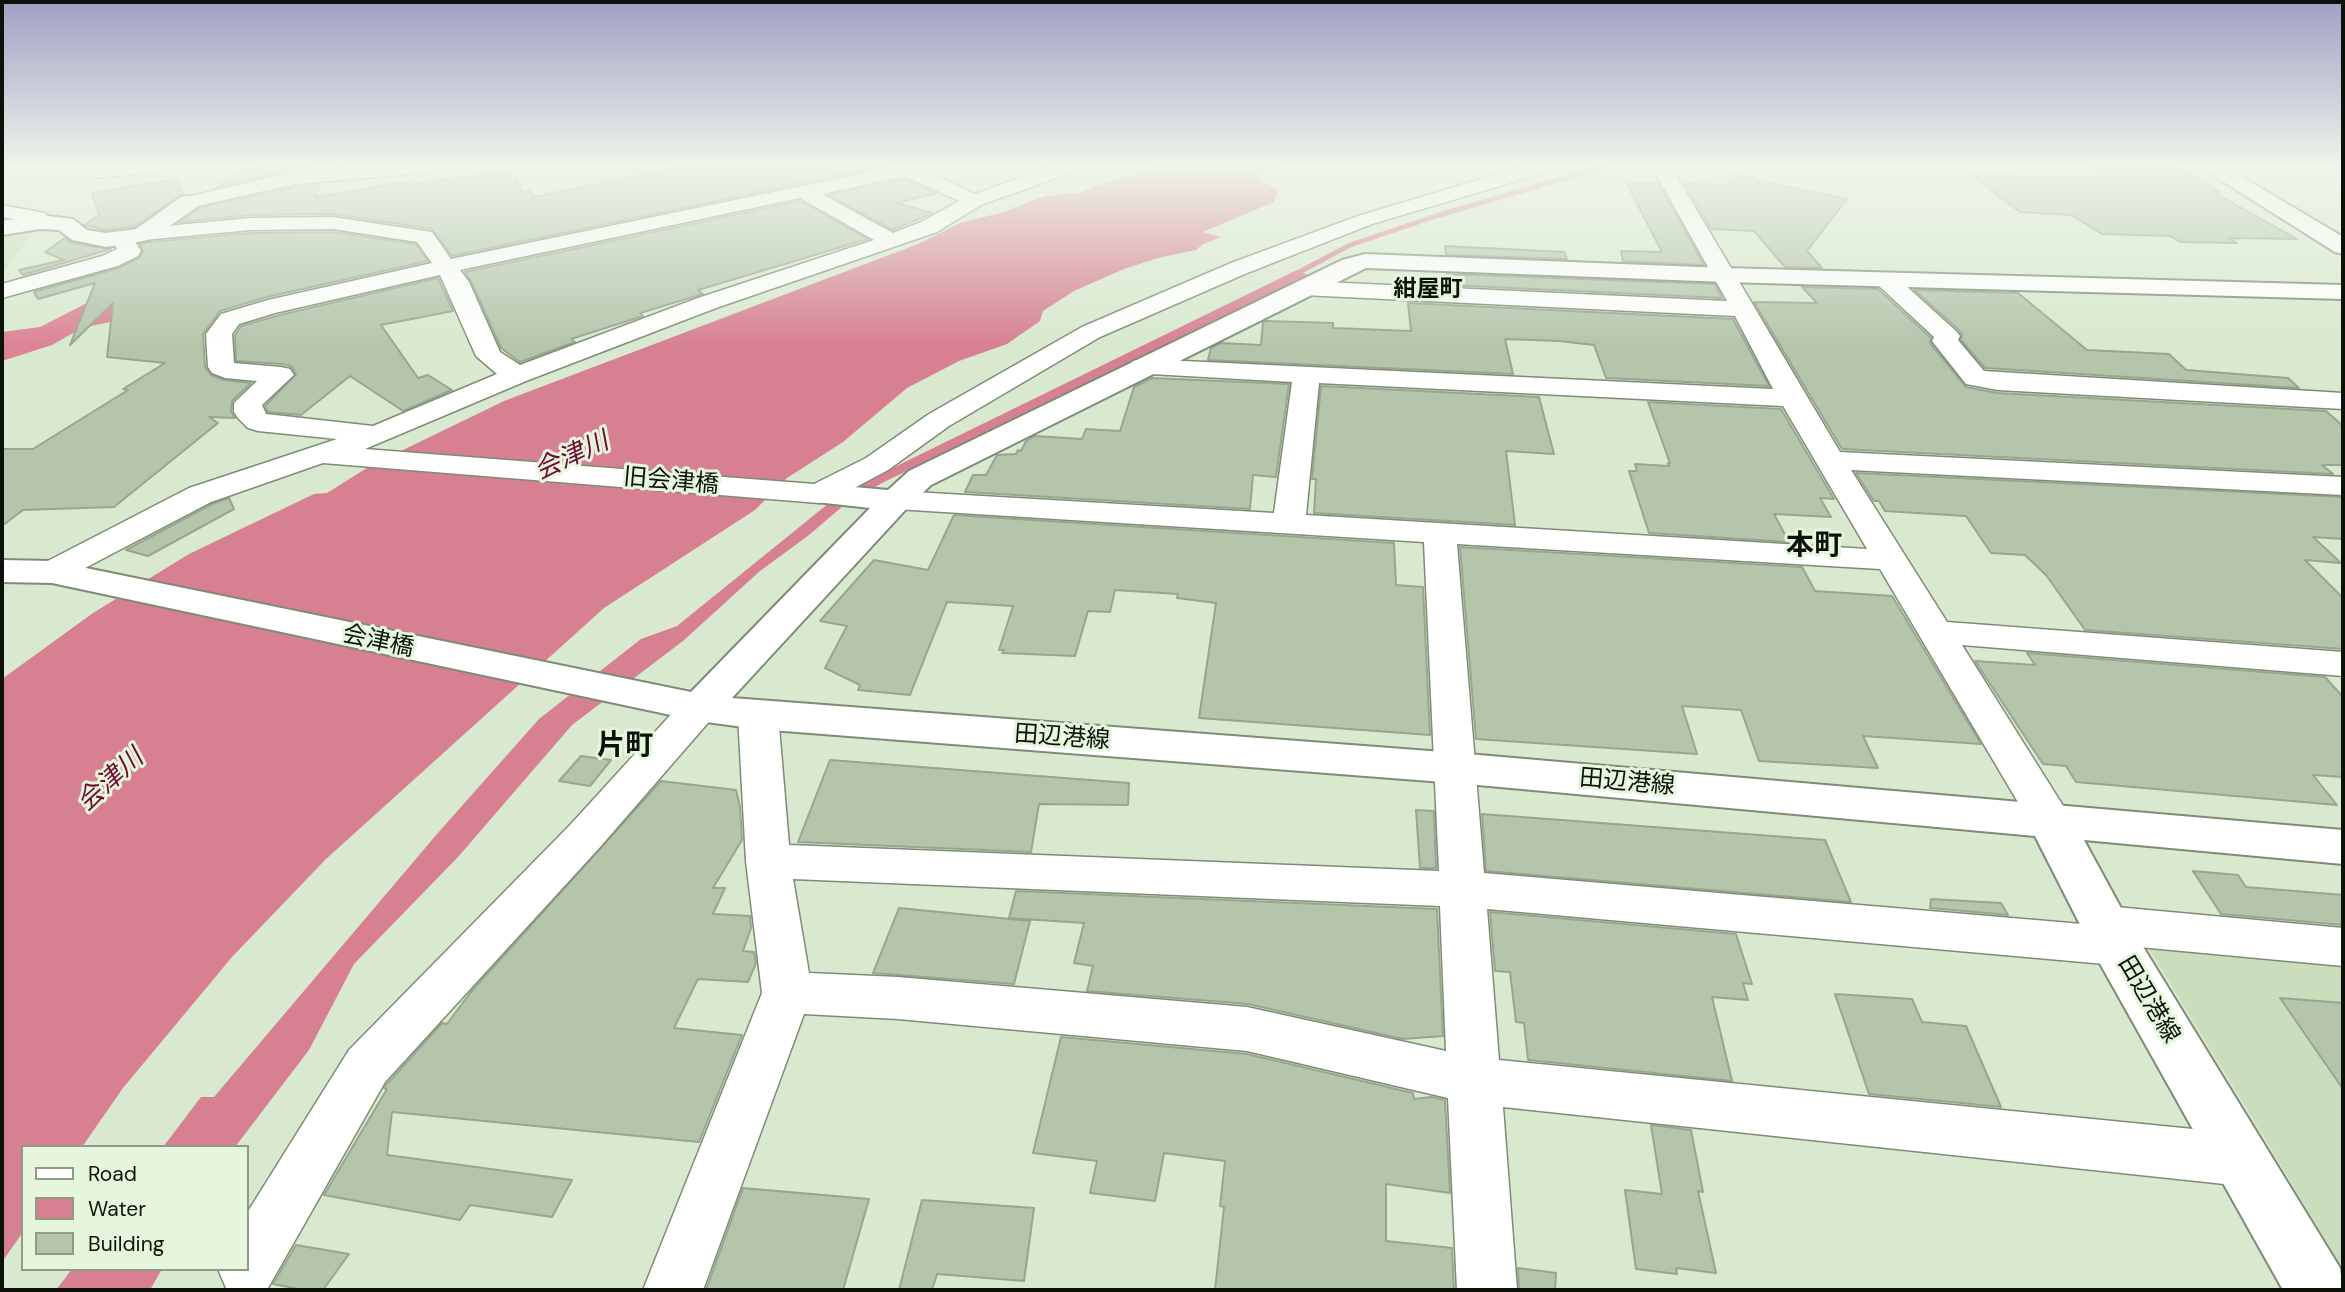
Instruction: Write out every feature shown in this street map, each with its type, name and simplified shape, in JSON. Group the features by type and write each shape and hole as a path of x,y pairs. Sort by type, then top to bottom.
{"street":[{"path":"67,225 80,234 93,237 248,225"},
{"path":"132,236 150,225"},
{"path":"347,225 424,237 457,282 489,356 517,375"},
{"path":"380,434 258,422 248,412 248,403 281,375 234,372 221,367 219,334 230,319 268,307 644,225"},
{"path":"864,225 892,241"},
{"path":"2,571 52,572 200,495 380,434 517,375 707,303 892,241 930,225"},
{"path":"819,494 877,464 939,420 1091,332 1239,268 1351,225"},
{"path":"1696,225 1792,398 2050,820 2343,847"},
{"path":"2307,225 2343,247"},
{"path":"2,291 110,261 130,251 132,236"},
{"path":"248,1265 367,1066 586,835 682,705 920,478 1350,265 1365,261 1725,275 2343,292"},
{"path":"1886,280 1947,336 1945,341 1975,378 2011,383 2343,401"},
{"path":"1303,288 1741,309"},
{"path":"1142,367 1792,398"},
{"path":"1289,523 1306,376"},
{"name":"旧会津橋","path":"318,454 819,494"},
{"path":"1830,460 2343,486"},
{"path":"819,494 1890,559"},
{"path":"1440,531 1487,1290"},
{"name":"会津橋","path":"52,572 682,705"},
{"path":"1936,632 2343,664"},
{"name":"田辺港線","path":"682,705 758,715 1456,768 2050,820 2110,935 2318,1290"},
{"path":"673,1290 787,993 768,861 758,715"},
{"path":"768,861 1463,889 2110,935 2343,947"},
{"path":"787,993 898,998 1247,1029 1475,1081 2243,1160"},
{"path":"233,1290 244,1271"}],"shaded area":[{"path":"38,225 2,275 2,229"},
{"path":"144,296 115,321 82,328 52,345 2,361 2,332 40,327 89,302"},
{"path":"2142,937 2343,957 2343,1270 2270,1147"}],"water":[{"name":"会津川","path":"955,225 1219,225 1203,232 1221,237 1196,250 1124,269 1074,291 1043,311 1040,321 1007,344 959,361 907,388 843,442 787,478 755,510 604,608 326,859 232,957 123,1088 83,1145 21,1145 21,1235 2,1262 2,679 93,613 189,554 314,494 327,493 370,466 504,401 918,244"},
{"path":"1297,270 1308,275 882,483 843,506 760,571 683,641 572,725 458,857 354,964 309,1050 237,1145 165,1145 201,1097 214,1097 437,834 539,719 641,639 677,626 834,499"},
{"path":"70,1271 161,1271 150,1290 56,1290"}],"building":[{"path":"85,225 136,225 135,226 106,230"},
{"path":"408,225 600,225 452,256 432,229"},
{"path":"685,225 843,225 868,239 698,290 703,294 640,313 643,316 571,339 575,342 520,362 501,348 465,272"},
{"path":"884,225 904,225 893,230"},
{"path":"1648,225 1682,225 1704,265 1623,261 1621,251 1662,252"},
{"path":"1709,225 1827,225 1807,251 1822,268 1785,267 1754,231 1711,229"},
{"path":"2088,225 2272,225 2297,239 2229,238 2237,243 2180,242 2170,236 2102,234"},
{"path":"333,232 416,244 428,261 267,297 220,311 203,334 205,367 211,375 224,380 251,383 232,401 231,412 235,418 209,417 218,423 114,507 23,510 2,526 2,449 33,449 128,390 123,389 165,363 107,357 113,303 70,345 95,283 38,299 34,292 119,268 139,258 143,252 140,244 251,233"},
{"path":"65,238 71,243 111,249 23,275 19,270 64,260 45,252"},
{"path":"1445,246 1564,252 1567,259 1446,255"},
{"path":"1447,274 1715,284 1722,298 1448,285"},
{"path":"438,278 453,311 381,325 418,378 428,375 452,390 403,411 350,376 301,415 268,412 265,406 296,374 291,366 236,361 235,335 241,326"},
{"path":"1802,287 1878,289 1931,338 1930,343 1966,387 1998,393 2326,411 2343,426 2343,465 2322,465 2333,474 1842,449 1754,302 1817,303"},
{"path":"1914,290 2018,293 2087,350 2169,354 2186,370 2288,378 2299,388 1985,368 1961,340 1962,334 1958,329"},
{"path":"1408,303 1733,319 1769,386 1606,378 1594,345 1559,341 1505,339 1513,374 1208,360 1211,348 1221,343 1261,345 1263,322 1266,321 1333,323 1333,328 1411,331"},
{"path":"1152,378 1289,384 1276,477 1253,475 1250,509 965,492 973,475 986,475 997,455 1016,454 1018,450 1021,451 1026,441 1035,436 1082,439 1086,429 1120,431 1134,387"},
{"path":"1321,386 1539,397 1554,454 1506,451 1515,525 1314,513 1316,479 1312,479"},
{"path":"1648,402 1781,409 1834,499 1820,498 1831,517 1774,514 1789,542 1649,533 1629,471 1637,471 1635,464 1669,466 1670,463"},
{"path":"1856,473 2343,497 2343,539 2313,537 2341,563 2305,560 2343,598 2343,649 2085,630 2046,575 2025,555 1991,553 1966,516 1885,511 1879,501 1874,501"},
{"path":"229,498 234,509 148,556 126,550 212,504"},
{"path":"954,515 1394,543 1396,585 1423,587 1430,735 1199,718 1216,603 1177,598 1178,594 1115,590 1110,612 1088,611 1075,656 1002,653 1004,650 999,650 1013,606 947,602 910,695 858,690 860,685 825,668 847,626 820,621 874,560 928,570"},
{"path":"1460,547 1802,567 1815,591 1892,596 1981,744 1863,736 1878,768 1759,761 1741,710 1682,706 1697,754 1476,739"},
{"path":"2027,653 2325,677 2343,697 2343,777 2313,775 2337,805 2076,782 2066,766 2043,764 1975,661 2035,665"},
{"path":"581,756 611,760 590,786 559,781"},
{"path":"830,760 1129,783 1128,805 1039,804 1031,852 798,842"},
{"path":"661,781 736,790 740,807 742,840 713,888 725,888 713,914 750,916 751,928 743,951 754,952 756,963 748,982 698,979 674,1028 742,1035 699,1142 392,1112 387,1155 572,1180 552,1217 470,1205 460,1220 324,1195 387,1089 384,1088 387,1084 442,1023 447,1024 470,993"},
{"path":"1416,810 1434,811 1436,868 1420,868"},
{"path":"1482,814 1825,840 1851,902 1486,871"},
{"path":"2193,871 2238,875 2246,887 2343,895 2343,925 2221,914"},
{"path":"1016,891 1437,909 1443,1036 1403,1039 1248,1004 1087,991 1093,966 1074,963 1084,923 1009,918"},
{"path":"1931,899 2001,903 2008,915 1930,908"},
{"path":"899,908 1030,921 1014,984 873,973"},
{"path":"1490,912 1736,934 1752,984 1743,983 1748,1000 1712,997 1732,1081 1528,1060 1524,1023 1516,1022 1510,972 1495,971"},
{"path":"1835,994 1912,999 1922,1022 1966,1026 2001,1107 1869,1094"},
{"path":"2280,998 2343,1003 2343,1089"},
{"path":"1061,1037 1247,1054 1413,1093 1414,1099 1431,1097 1445,1100 1450,1193 1386,1184 1386,1241 1452,1248 1454,1290 1215,1290 1224,1207 1220,1206 1225,1161 1164,1153 1155,1201 1090,1193 1097,1161 1033,1153"},
{"path":"1651,1125 1691,1130 1703,1192 1698,1191 1716,1273 1676,1268 1677,1274 1636,1269 1625,1190 1662,1194"},
{"path":"743,1188 869,1199 843,1290 706,1290"},
{"path":"922,1200 1034,1208 1024,1281 937,1274 932,1290 899,1290"},
{"path":"296,1245 349,1254 323,1290 304,1290 273,1284"},
{"path":"1518,1268 1556,1273 1555,1290 1519,1290"}],"waterway":[{"path":"1290,277 1350,245 1408,225"}],"district":[{"name":"紺屋町","path":"1428,290"},
{"name":"本町","path":"1814,547"},
{"name":"片町","path":"625,747"}]}
